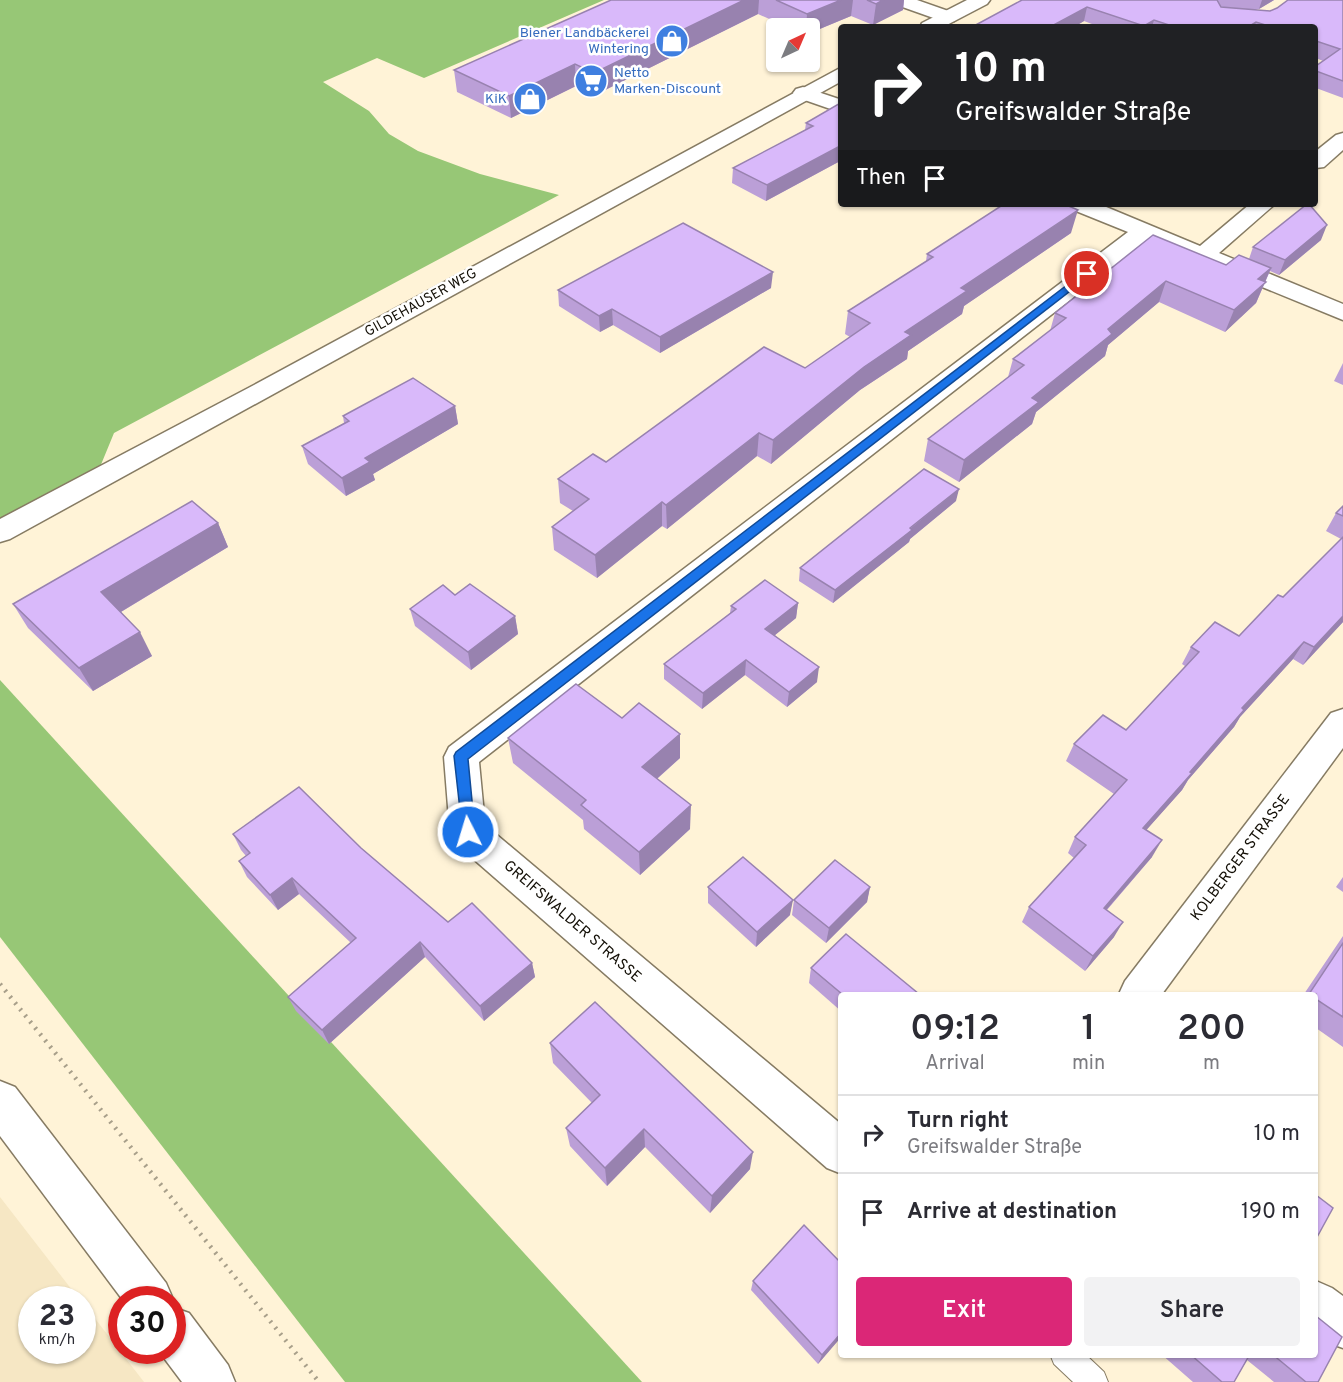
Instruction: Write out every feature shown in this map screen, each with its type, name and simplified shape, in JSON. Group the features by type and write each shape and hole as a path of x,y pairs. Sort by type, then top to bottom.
{"street":[{"path":"900,0 948,17"},
{"path":"935,24 981,0"},
{"name":"GILDEHAUSER WEG","path":"0,532 838,75"},
{"path":"803,93 838,106"},
{"path":"1318,160 1343,139"},
{"path":"1086,207 1343,313"},
{"path":"1203,255 1260,207"},
{"name":"GREIFSWALDER STRASSE","path":"838,1151 468,832 461,756 1144,231"},
{"name":"KOLBERGER STRASSE","path":"1140,992 1343,722"},
{"path":"0,1102 140,1286"},
{"path":"1318,1306 1343,1325"},
{"path":"186,1349 211,1382"}],"lane":[{"path":"1068,1358 1094,1382"}],"path":[{"path":"0,984 319,1382"}],"shaded area":[{"path":"0,1197 69,1286 18,1286 18,1364 96,1364 96,1320 108,1335 108,1364 130,1364 144,1382 0,1382"}],"green space":[{"path":"0,0 604,0 424,78 377,58 323,82 369,111 389,134 418,151 480,174 559,195 114,433 100,467 0,519"},
{"path":"0,680 642,1382 345,1382 0,937"}],"building":[{"path":"611,0 744,0 594,73 575,64 509,96 454,70"},
{"path":"776,0 841,0 807,14"},
{"path":"867,0 883,0 876,4"},
{"path":"1022,0 1217,0 1221,7 1270,11 1288,0 1343,0 1343,81 1318,72 1318,65 1340,49 1318,42 1318,24 1256,22 1253,24 1166,24 1154,20 1147,24 1138,24 1087,7 1056,24 978,24"},
{"path":"838,104 838,147 767,185 733,168 813,126 806,123"},
{"path":"999,207 1071,207 1078,210 961,288 967,291 905,332 911,335 864,367 773,440 759,433 666,505 662,502 595,555 552,527 589,499 558,479 593,454 606,462 764,347 805,368 870,323 848,311 933,257 927,254"},
{"path":"1303,207 1312,207 1327,225 1285,260 1253,247"},
{"path":"683,223 773,272 660,337 612,309 599,316 558,290"},
{"path":"1153,235 1226,265 1239,255 1271,268 1258,279 1266,282 1234,310 1166,281 1108,329 1112,334 1032,398 1039,402 964,460 928,439 1024,365 1013,359 1066,318 1055,313"},
{"path":"413,378 455,406 365,458 370,462 342,478 302,446 349,421 343,416"},
{"path":"924,469 959,489 910,528 912,530 835,590 800,568"},
{"path":"192,501 218,523 101,592 140,632 79,668 13,604"},
{"path":"1343,506 1343,516 1336,513"},
{"path":"1343,537 1343,616 1314,647 1304,642 1242,708 1244,710 1143,828 1162,840 1104,908 1123,922 1093,956 1029,907 1086,845 1075,837 1127,780 1074,744 1103,715 1126,730 1199,652 1191,647 1215,622 1239,636 1278,595 1283,597"},
{"path":"765,580 798,603 765,629 819,667 789,692 746,660 703,693 664,664 736,609 731,606"},
{"path":"470,584 515,616 468,652 410,609 443,585 455,595"},
{"path":"576,684 622,718 639,703 680,734 642,767 691,805 639,852 581,805 586,800 508,738"},
{"path":"299,787 361,848 448,922 472,903 532,963 480,1006 420,942 322,1030 288,997 356,938 292,878 270,895 239,861 250,853 233,834"},
{"path":"743,857 793,900 757,932 708,887"},
{"path":"835,860 870,887 829,928 794,900"},
{"path":"846,934 917,992 840,992 811,968"},
{"path":"1343,943 1343,1017 1318,1000 1318,992 1310,992"},
{"path":"595,1002 753,1152 712,1196 644,1129 605,1168 566,1128 600,1095 550,1043"},
{"path":"1318,1197 1333,1208 1318,1235"},
{"path":"804,1225 838,1260 838,1337 822,1355 753,1281"},
{"path":"1318,1318 1342,1337 1318,1382 1306,1382 1277,1358 1318,1358"},
{"path":"1195,1358 1248,1358 1234,1382 1222,1382"}],"place":[{"name":"Biener Landbäckerei Wintering","path":"672,41"},
{"name":"Netto Marken-Discount","path":"591,81"},
{"name":"KiK","path":"530,99"}],"route":[{"path":"468,832 461,756 1087,274"}]}
